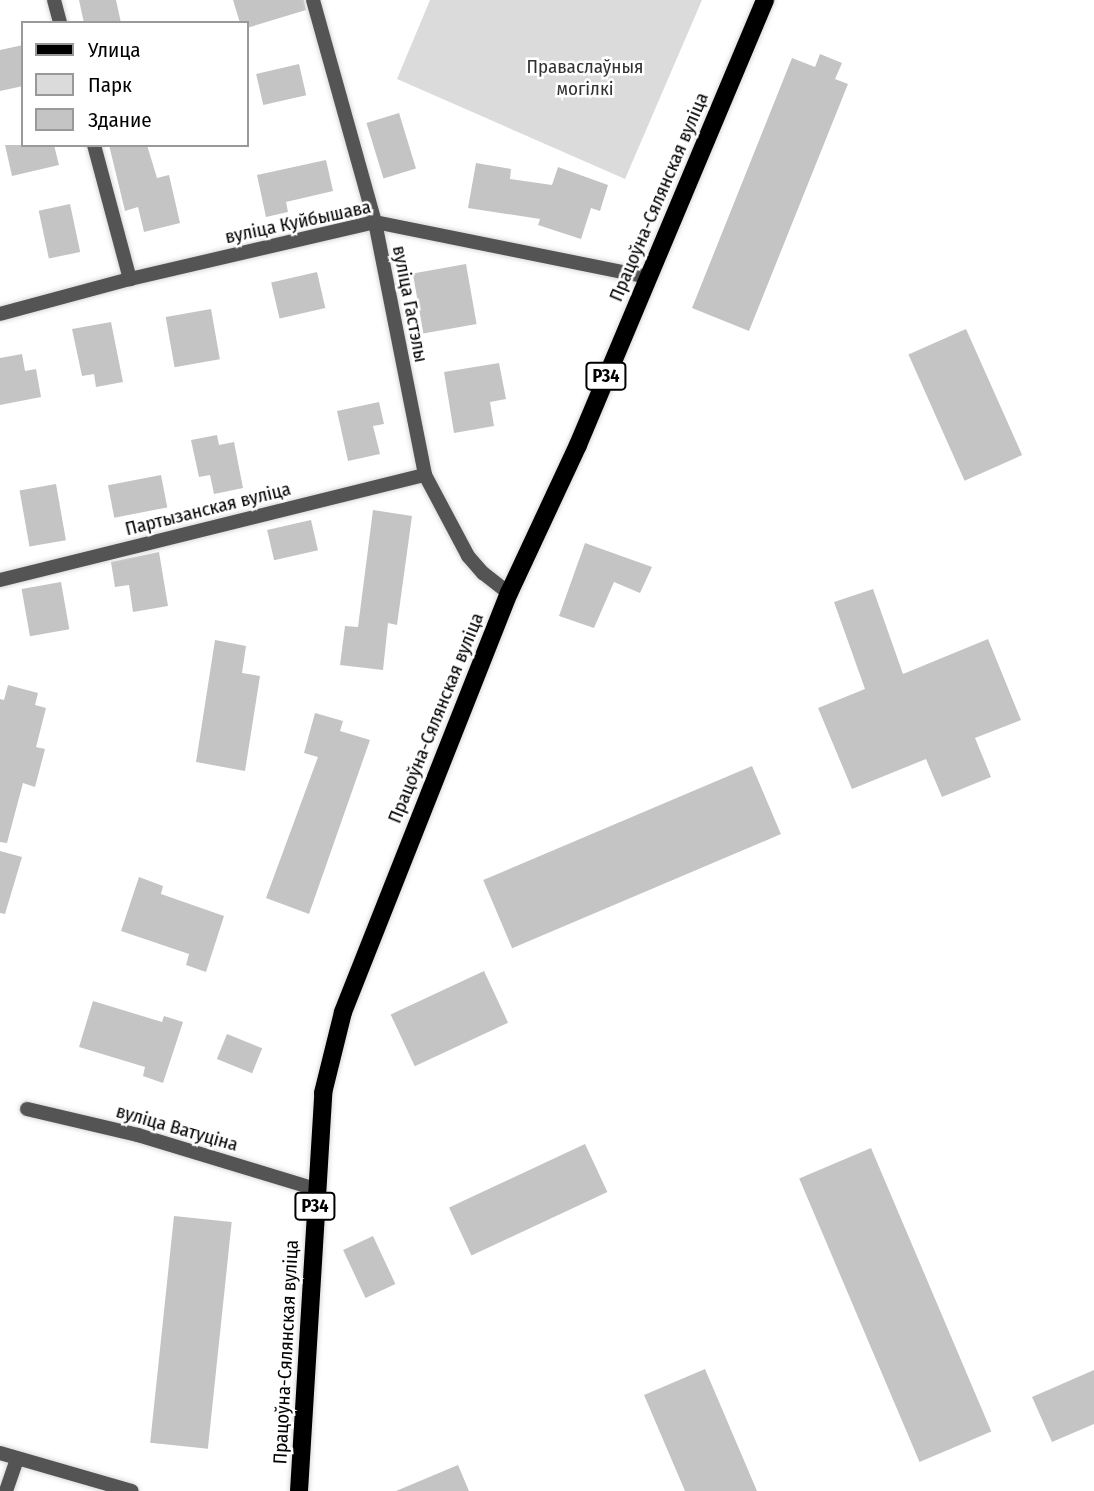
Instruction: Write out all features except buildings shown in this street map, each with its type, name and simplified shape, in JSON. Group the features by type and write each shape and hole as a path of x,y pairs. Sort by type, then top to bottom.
{"main road":[{"name":"Працоўна-Сялянская вуліца","path":"299,1491 323,1093 343,1012 509,593 578,445 765,0"}],"street":[{"path":"54,0 59,21"},
{"name":"вуліца Гастэлы","path":"313,0 374,222 425,475 468,556 483,573 509,593"},
{"path":"95,147 130,278"},
{"name":"вуліца Куйбышава","path":"0,314 130,278 374,222 647,278"},
{"name":"Партызанская вуліца","path":"0,580 425,475"},
{"name":"вуліца Ватуціна","path":"27,1109 138,1135 316,1189"},
{"path":"0,1453 132,1491"},
{"path":"6,1491 16,1459"}],"green space":[{"name":"Праваслаўныя могілкі","path":"430,0 702,0 625,179 397,79"}]}
